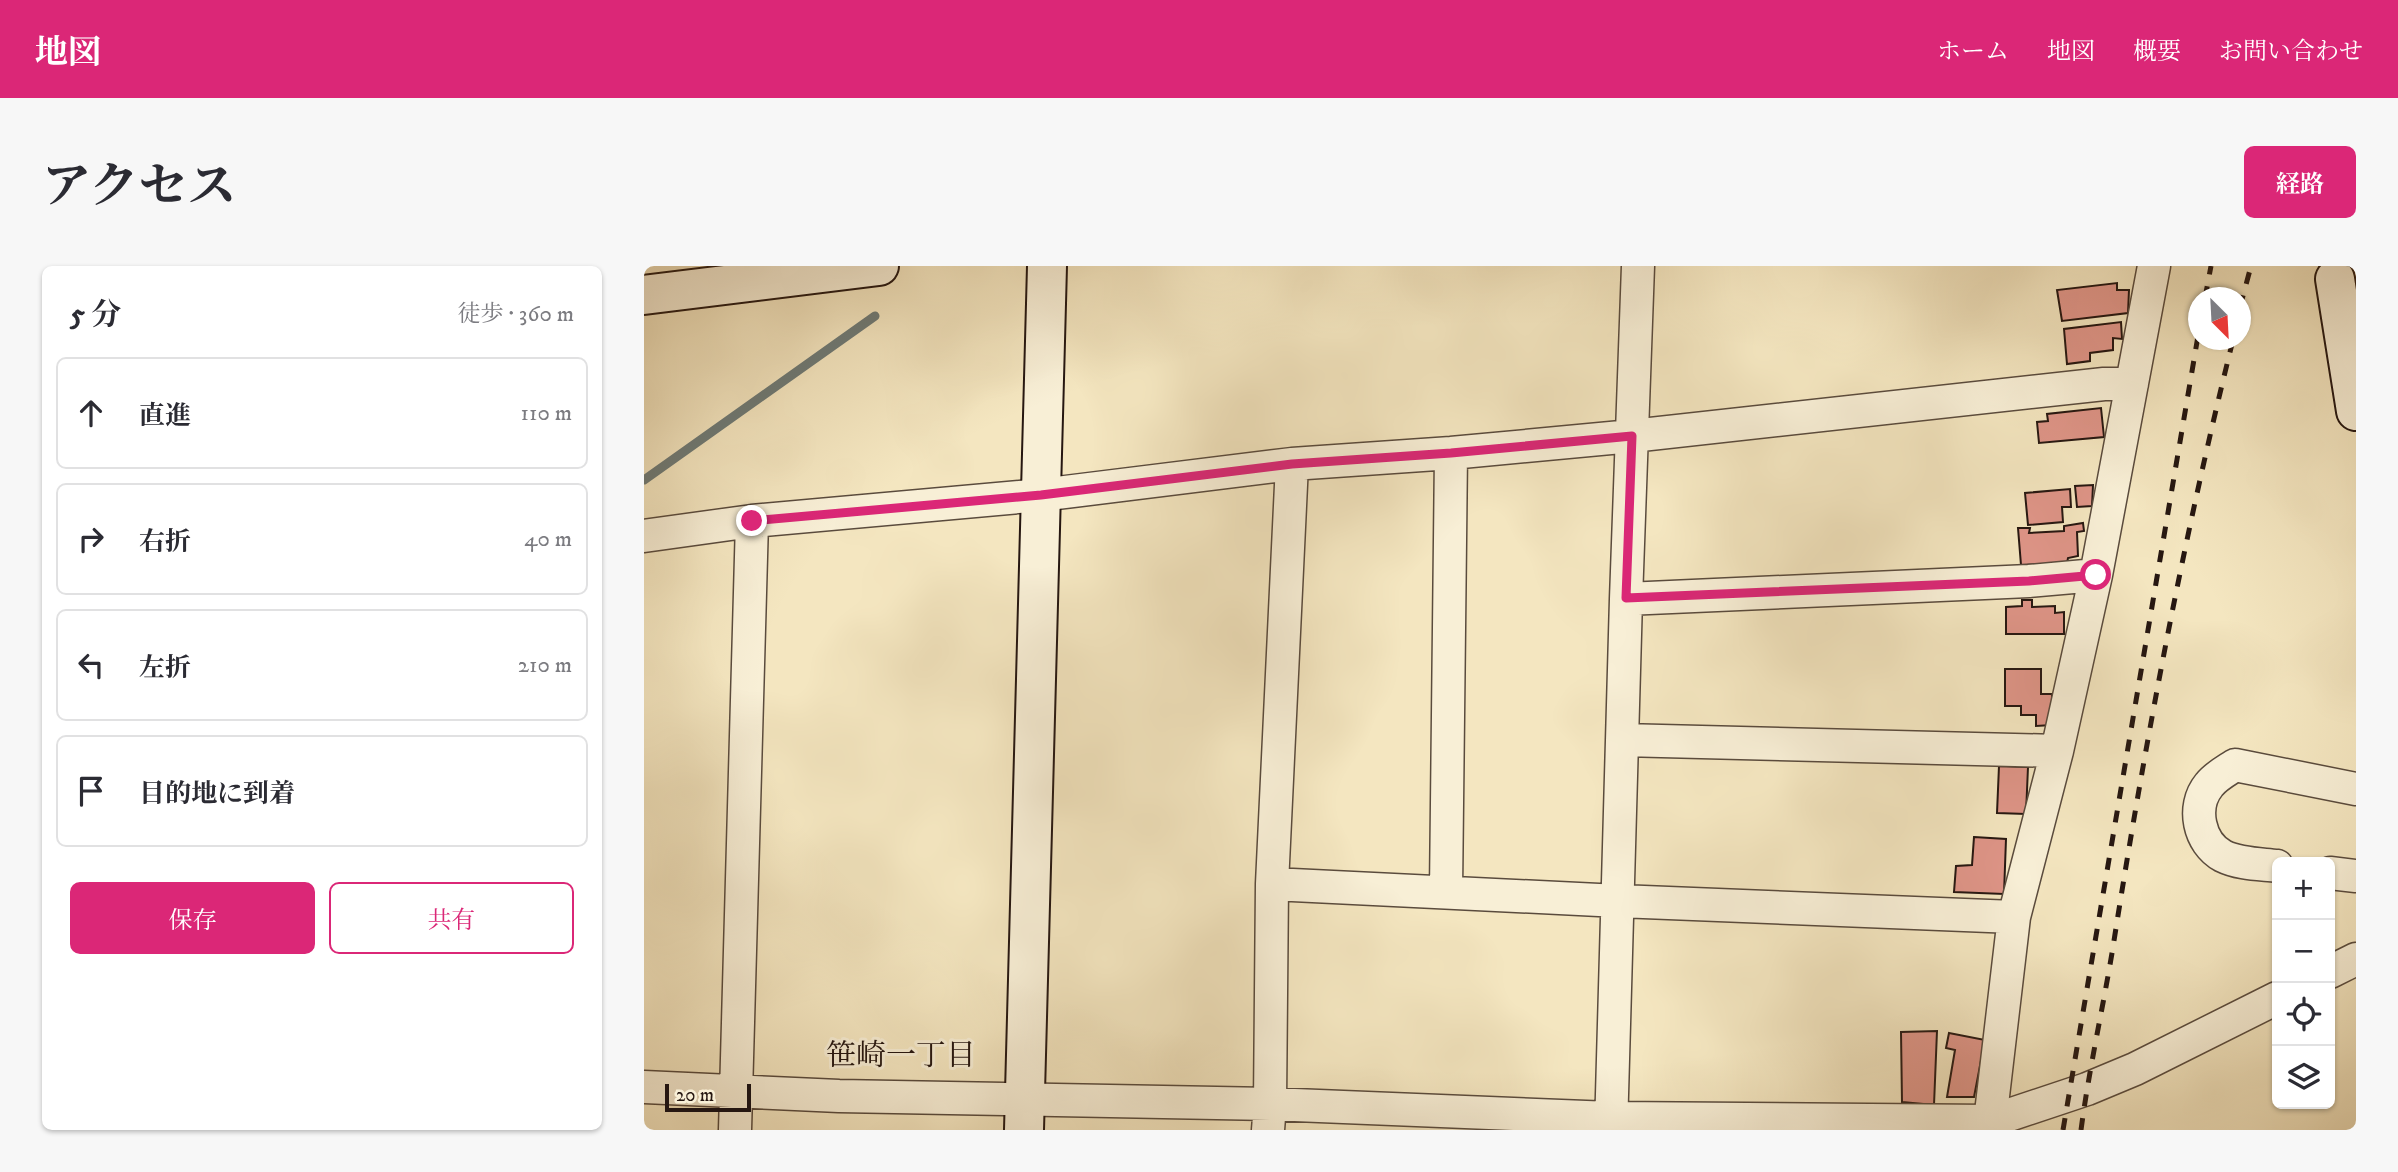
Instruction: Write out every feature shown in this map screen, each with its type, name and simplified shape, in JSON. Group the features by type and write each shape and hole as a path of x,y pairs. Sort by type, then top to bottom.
{"street":[{"path":"644,295 879,266"},
{"path":"1024,1115 1047,266"},
{"path":"1611,1124 1638,266"},
{"path":"1981,1127 2014,916 2057,751 2096,575 2154,266"},
{"path":"2341,274 2356,411"},
{"path":"644,536 752,521 1041,495 1292,464 1632,436 2090,385 2132,384"},
{"path":"1446,891 1451,453"},
{"path":"1269,1117 1272,884 1292,464"},
{"path":"734,1130 752,521"},
{"path":"1626,598 2096,575"},
{"path":"1622,740 2057,751"},
{"path":"2272,865 2233,860 2220,854 2208,842 2201,831 2199,803 2210,783 2235,765 2356,789"},
{"path":"2335,874 2356,876"},
{"path":"1272,884 2014,916"},
{"path":"2335,970 2356,959"},
{"path":"644,1087 736,1091 1024,1115 1981,1127 2135,1069 2272,1000"}],"building":[{"path":"2117,283 2117,290 2129,290 2128,313 2062,321 2057,290"},
{"path":"2121,322 2122,339 2113,338 2113,350 2090,353 2090,361 2067,364 2064,329"},
{"path":"2101,408 2104,437 2039,443 2037,422 2048,421 2047,414"},
{"path":"2093,485 2092,506 2077,507 2075,486"},
{"path":"2070,489 2071,507 2062,507 2063,522 2028,525 2025,493"},
{"path":"2083,523 2084,531 2077,532 2078,556 2068,558 2067,563 2021,565 2018,528 2030,528 2029,533 2064,531 2064,526"},
{"path":"2022,600 2032,600 2032,607 2055,606 2055,613 2064,612 2064,634 2006,634 2006,607 2022,606"},
{"path":"2005,669 2041,669 2041,694 2052,694 2052,725 2036,726 2036,715 2021,715 2021,706 2005,706"},
{"path":"1999,766 2028,767 2026,814 1997,813"},
{"path":"1974,837 2006,839 2004,894 1954,892 1956,866 1972,865"},
{"path":"1937,1031 1934,1105 1902,1102 1901,1032"},
{"path":"1949,1033 1985,1040 1974,1097 1947,1097 1955,1050 1946,1048"}],"waterway":[{"path":"644,480 875,316"}],"railway":[{"path":"2207,287 2211,266"},
{"path":"2245,287 2251,266"},
{"path":"2063,1130 2196,350"},
{"path":"2081,1130 2166,642 2231,350"}],"district":[{"name":"笹崎一丁目","path":"901,1055"}],"route":[{"path":"752,521 1041,495 1292,464 1632,436 1626,598 2029,581 2096,575"}]}
